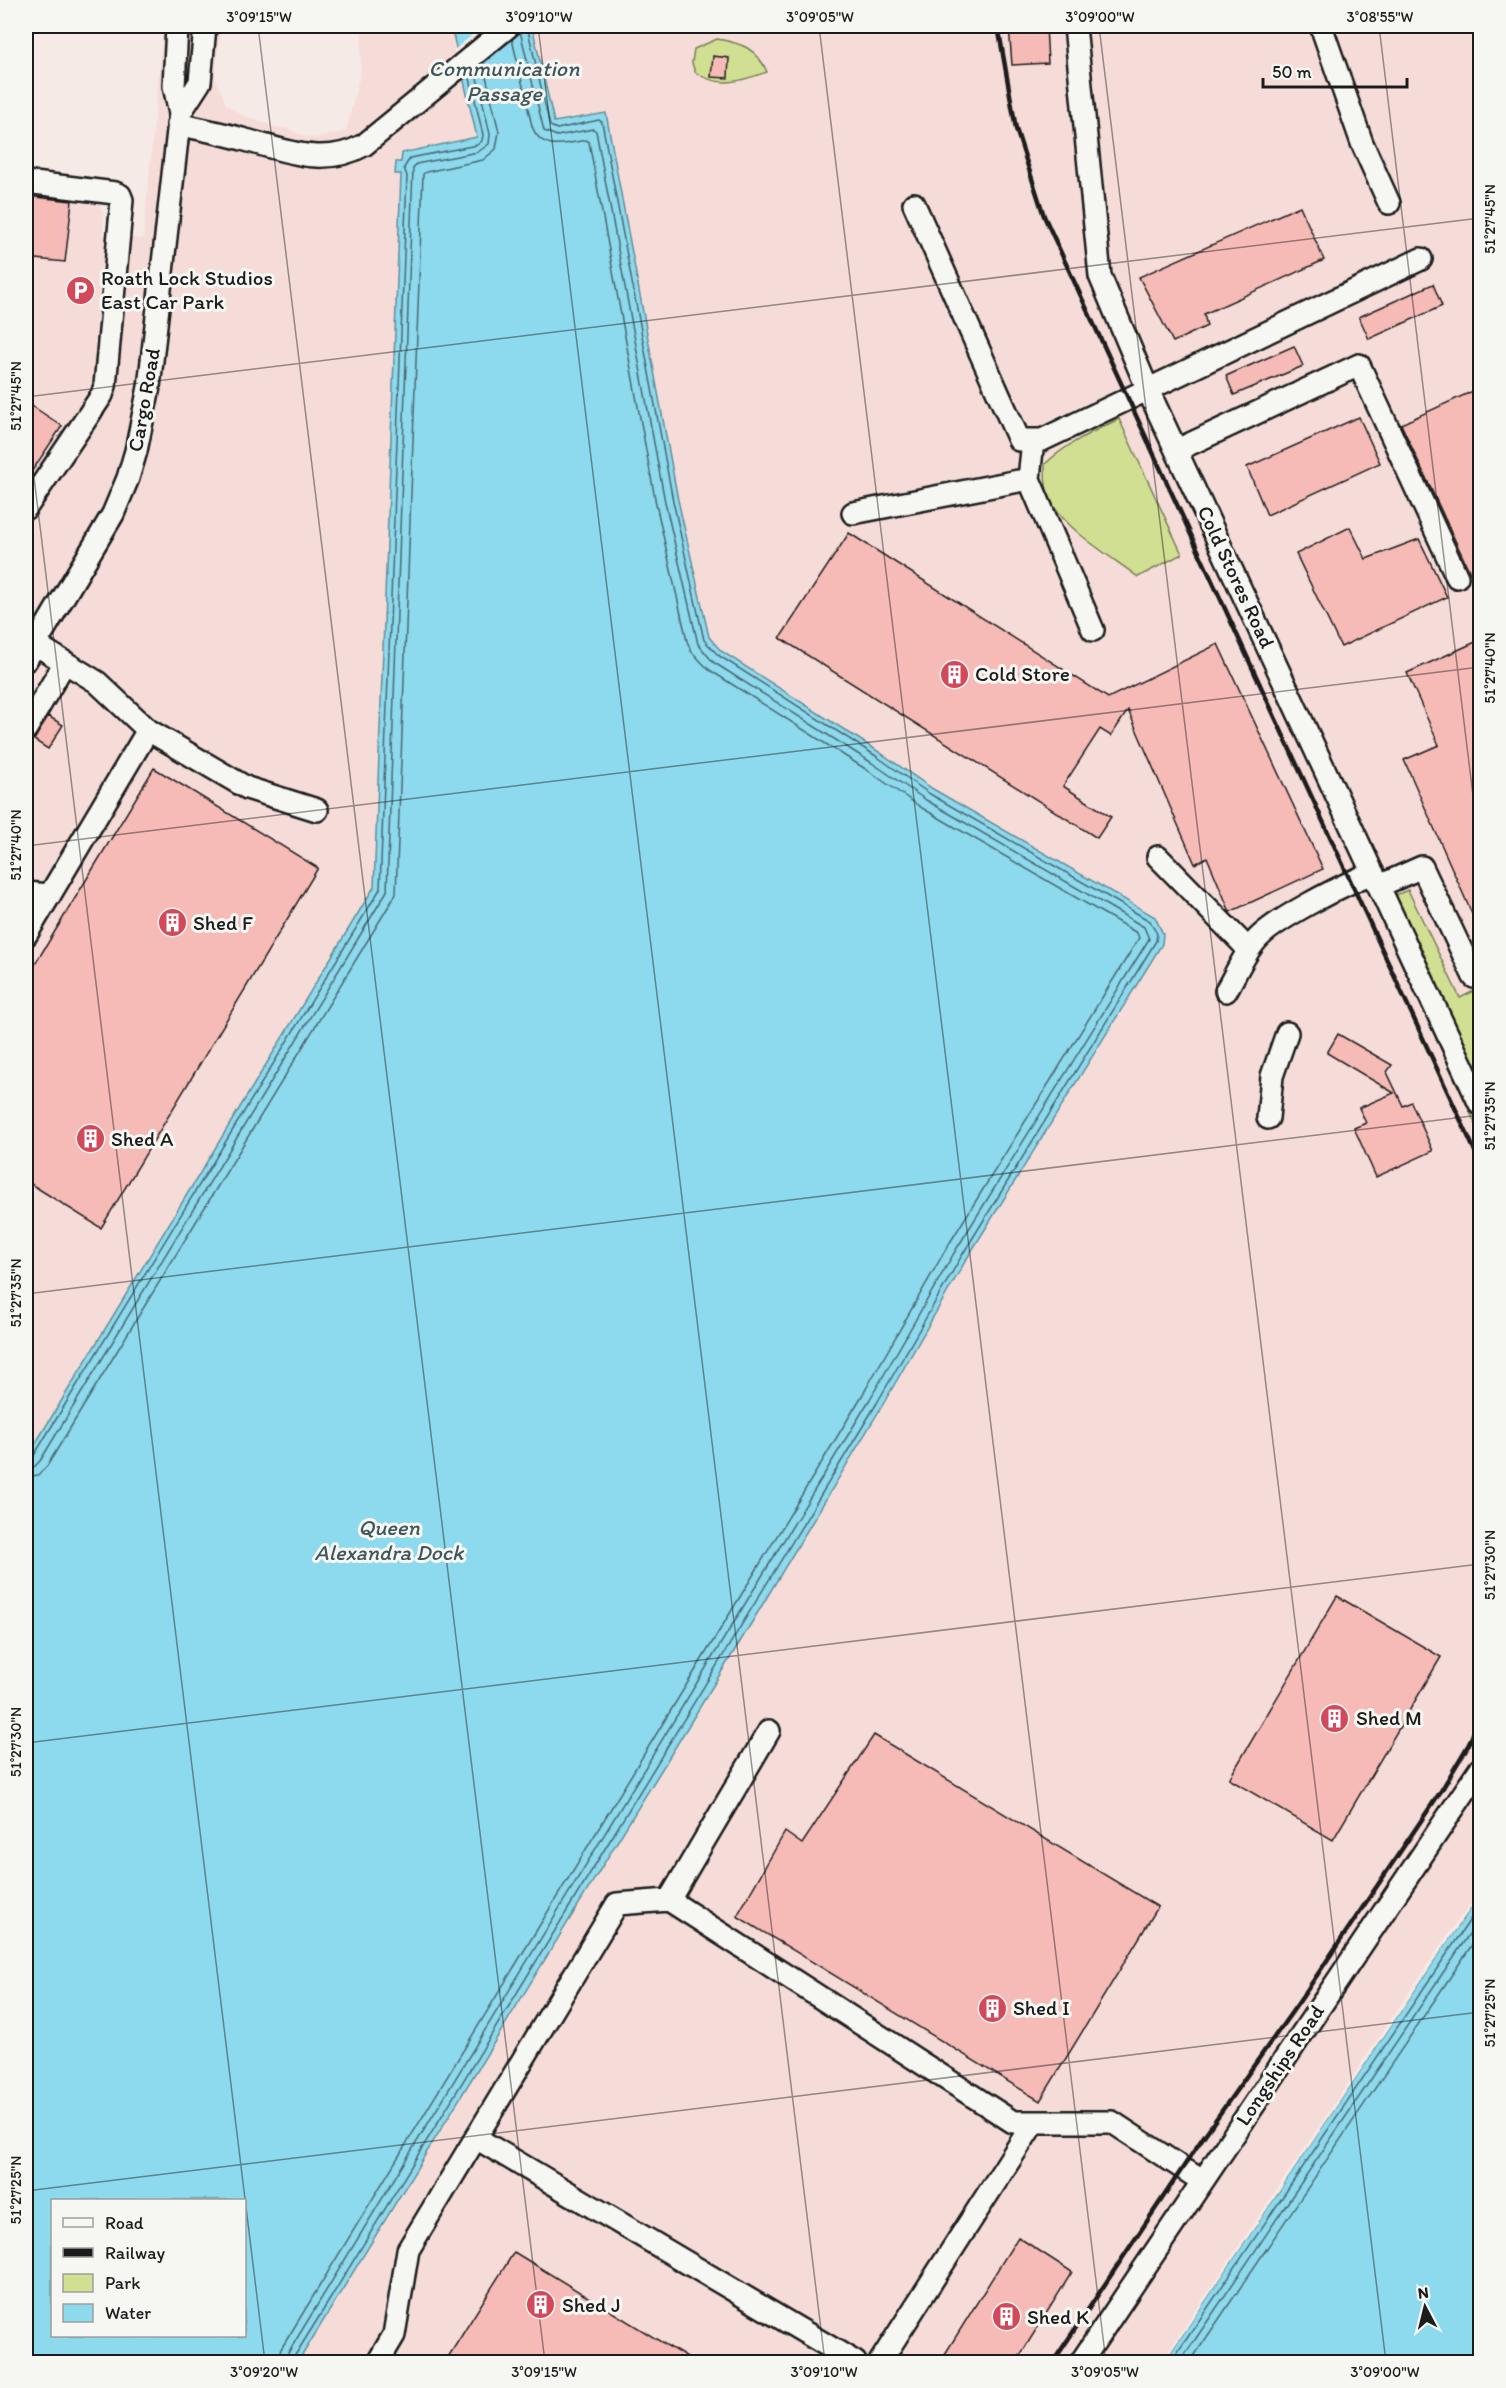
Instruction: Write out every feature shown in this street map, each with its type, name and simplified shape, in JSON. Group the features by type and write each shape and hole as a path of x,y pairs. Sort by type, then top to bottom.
{"street":[{"path":"177,26 174,86 179,118"},
{"path":"179,118 200,82 205,26"},
{"path":"179,118 303,156 317,158 352,152 364,145 509,26"},
{"name":"Cold Stores Road","path":"1075,26 1100,276 1148,390 1480,1104"},
{"path":"1320,26 1362,143 1389,203"},
{"name":"Cargo Road","path":"30,652 113,514 136,451 149,387 179,118"},
{"path":"26,182 120,195 122,200 106,375 102,395 26,508"},
{"path":"914,204 982,352 1018,440 1042,440 1071,424 1148,390 1421,259"},
{"path":"1177,450 1359,365 1457,577"},
{"path":"1033,440 1029,479 1093,630"},
{"path":"853,513 1029,479"},
{"path":"30,652 65,662 97,682 148,730 247,788 316,810"},
{"path":"26,729 65,662"},
{"path":"26,935 148,730"},
{"path":"1158,857 1249,950"},
{"path":"1226,991 1255,941 1291,915 1350,881 1376,879 1422,867 1474,977 1480,974"},
{"path":"26,893 50,895"},
{"path":"1268,1118 1272,1076 1287,1033"},
{"path":"669,1900 769,1731"},
{"name":"Longships Road","path":"1081,2362 1480,1769"},
{"path":"378,2362 394,2335 408,2250 617,1904 669,1900 1013,2122 1112,2122 1202,2181"},
{"path":"880,2362 1034,2122"},
{"path":"476,2138 855,2362"}],"shaded area":[{"path":"362,26 1480,26 1480,1895 1164,2362 26,2362 26,196 97,203 104,213 103,235 143,239 163,28 220,33 215,78 226,104 242,115 286,128 306,137 315,138 346,131 360,74"}],"green space":[{"path":"717,39 734,42 747,48 758,57 767,72 730,82 721,82 695,72 692,63 694,49"},
{"path":"1119,419 1182,554 1138,577 1066,522 1051,501 1046,483 1045,464 1080,438"},
{"path":"1408,890 1460,998 1480,988 1480,1134 1374,904"}],"water":[{"name":"Queen Alexandra Dock","path":"451,26 532,26 554,122 606,113 678,500 709,637 721,651 933,789 1155,917 1163,934 1162,944 966,1260 882,1406 749,1627 298,2362 26,2362 26,1459 374,887 401,174 395,174 396,162 401,162 402,153 477,137"},
{"path":"1480,1895 1480,2362 1164,2362 1454,1932"}],"pier":[{"path":"483,26 528,26 461,81 454,50"},
{"path":"1480,1892 1164,2362 1161,2362 1451,1930"}],"building":[{"path":"1009,26 1046,26 1048,63 1012,65"},
{"path":"713,56 729,58 728,78 711,77"},
{"path":"26,196 72,201 65,262 26,258"},
{"path":"1300,206 1324,260 1204,314 1207,326 1173,342 1139,277"},
{"path":"1433,284 1442,306 1369,339 1359,317"},
{"path":"1294,346 1303,366 1234,395 1226,376"},
{"path":"1473,391 1480,407 1480,594 1401,424"},
{"path":"26,402 62,426 26,480"},
{"path":"1359,417 1380,463 1267,515 1247,467"},
{"path":"1350,527 1366,559 1419,539 1447,597 1341,647 1296,554"},
{"name":"Cold Store","path":"849,533 1108,698 1218,644 1323,869 1230,912 1207,857 1195,864 1128,710 1111,736 1100,729 1063,786 1111,817 1097,838 780,638"},
{"path":"1480,640 1480,932 1404,760 1439,745 1407,673"},
{"path":"48,716 63,725 48,749 34,740"},
{"name":"Shed F","path":"154,768 318,868 101,1228 26,1181 26,979"},
{"path":"1338,1034 1392,1065 1387,1072 1403,1106 1411,1102 1433,1151 1376,1177 1354,1128 1366,1123 1359,1108 1394,1093 1327,1053"},
{"name":"Shed M","path":"1337,1596 1441,1657 1333,1840 1229,1779"},
{"name":"Shed I","path":"874,1735 1158,1907 1040,2101 737,1916 785,1832 802,1844"},
{"name":"Shed K","path":"1018,2237 1072,2272 1016,2362 940,2362"},
{"name":"Shed J","path":"514,2252 694,2362 445,2362"}],"railway":[{"path":"998,26 1016,129 1044,216 1480,1162"},
{"path":"1053,2362 1204,2136 1299,2002 1441,1791 1469,1744 1480,1716"}],"place":[{"name":"Roath Lock Studios East Car Park","path":"80,290"},
{"name":"Cold Store","path":"954,674"},
{"name":"Shed F","path":"172,923"},
{"name":"Shed A","path":"90,1139"},
{"name":"Shed M","path":"1335,1718"},
{"name":"Shed I","path":"992,2008"},
{"name":"Shed J","path":"541,2305"},
{"name":"Shed K","path":"1006,2317"}],"water label":[{"name":"Communication Passage","path":"504,80"}]}
